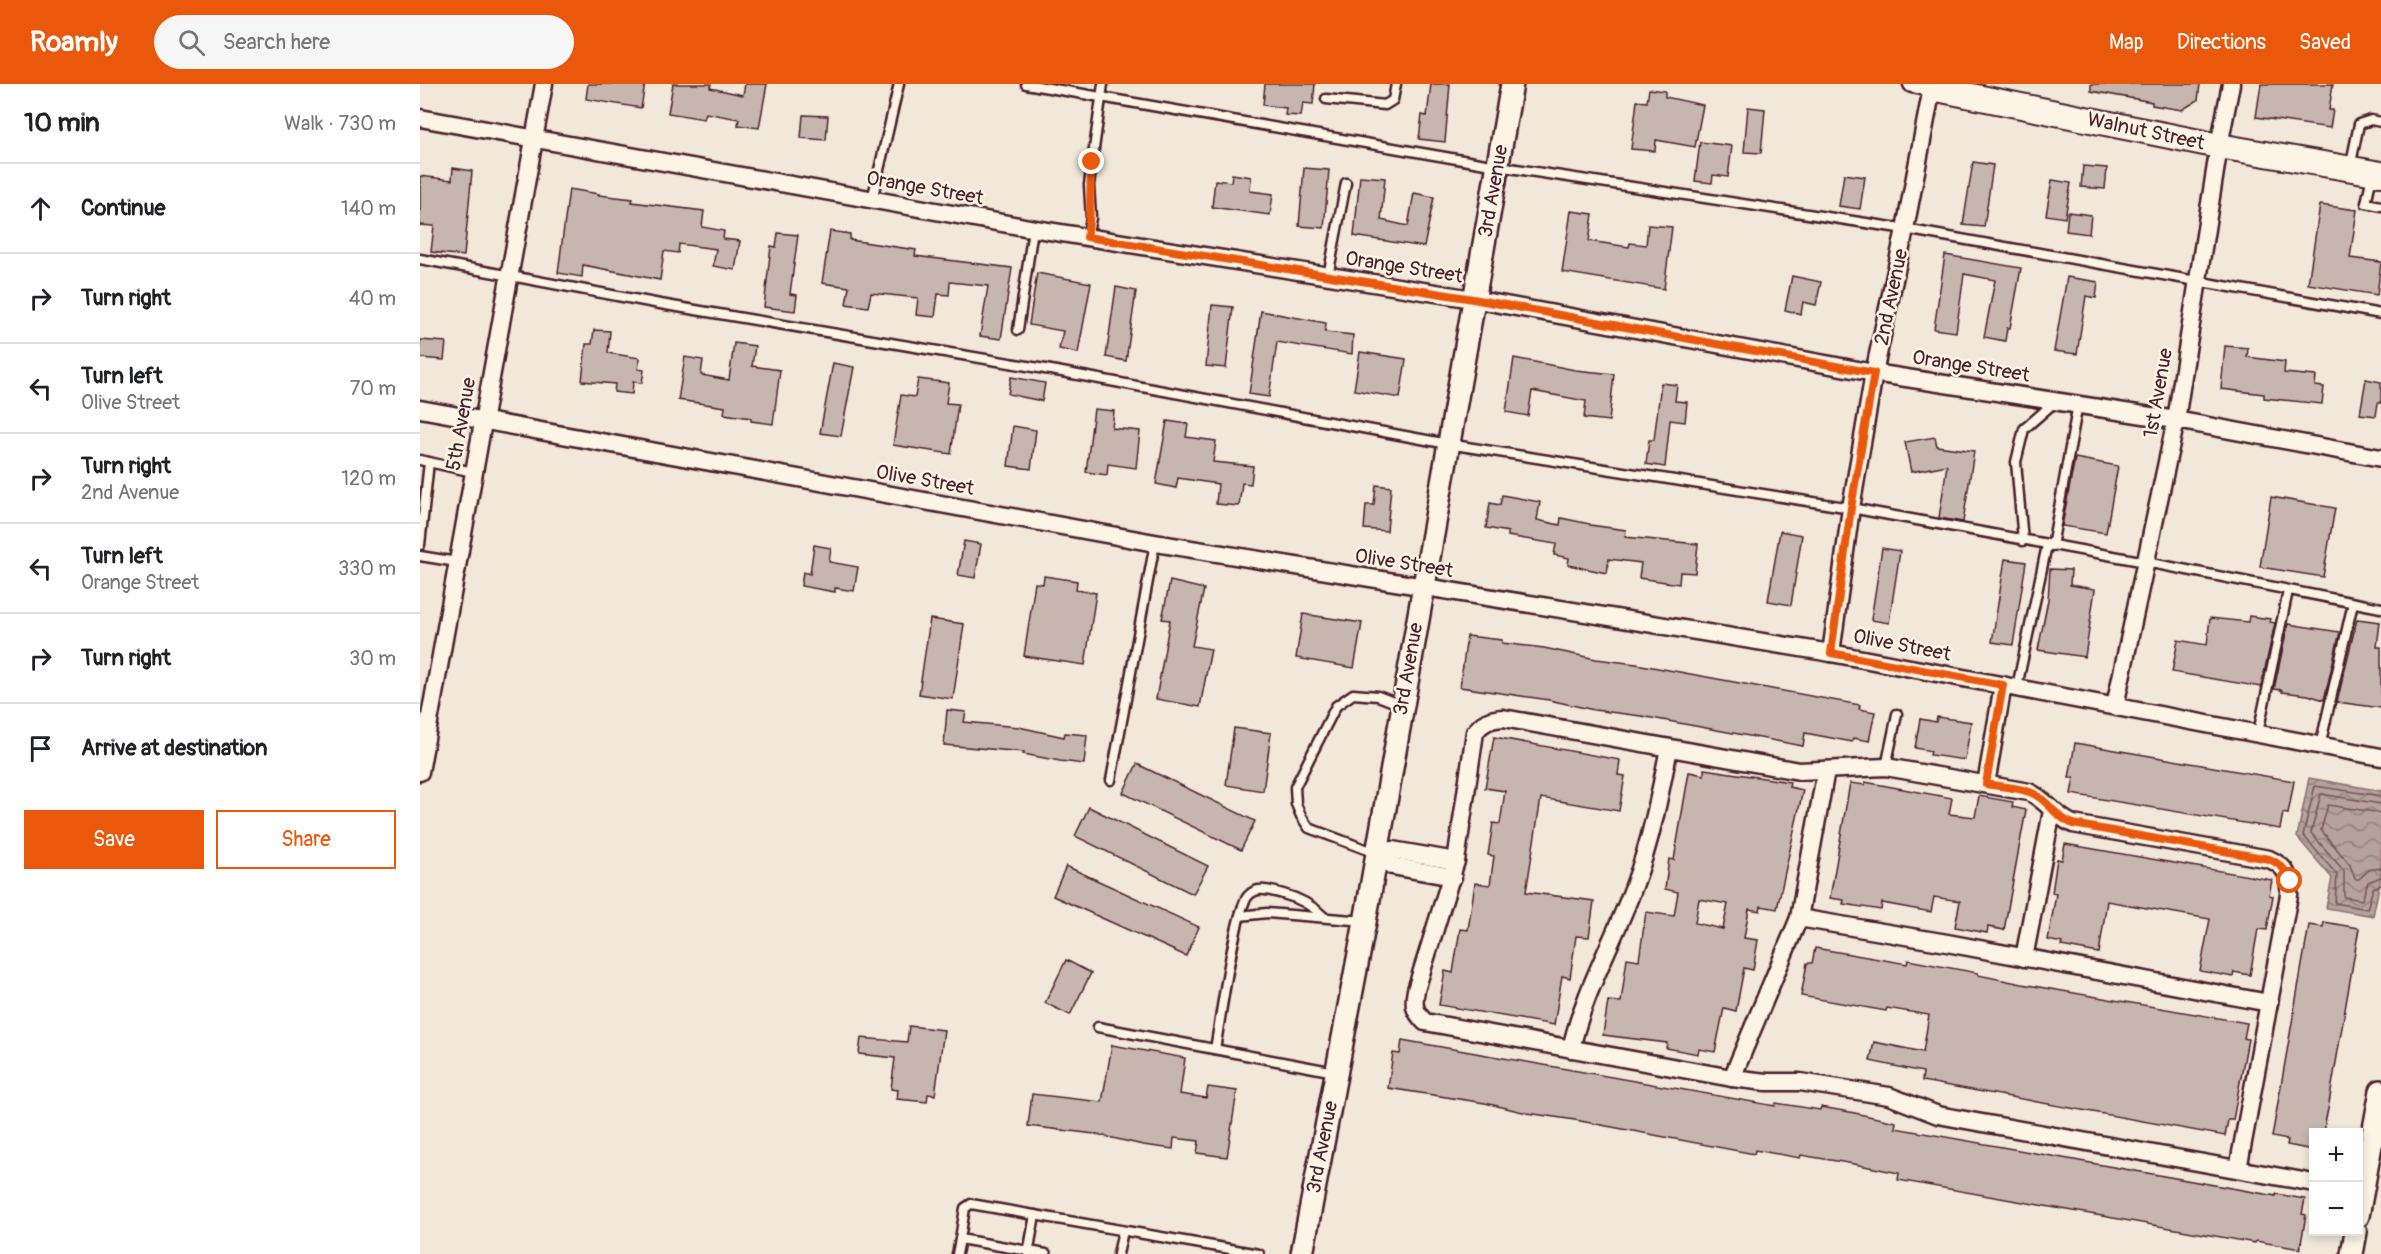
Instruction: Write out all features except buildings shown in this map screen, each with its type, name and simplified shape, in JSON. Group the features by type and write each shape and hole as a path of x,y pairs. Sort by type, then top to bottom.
{"main road":[{"name":"Walnut Street","path":"1926,85 2219,146 2368,171"}],"street":[{"name":"5th Avenue","path":"420,772 482,420 536,139 544,84"},
{"name":"3rd Avenue","path":"1302,1254 1365,922 1401,705 1512,84"},
{"name":"1st Avenue","path":"2115,706 2176,420 2219,146 2231,84"},
{"name":"2nd Avenue","path":"1831,653 1851,508 1874,373 1905,229 1926,85"},
{"name":"Orange Street","path":"420,118 1033,229 1473,299 1874,373 2057,400 2381,458"},
{"name":"Olive Street","path":"420,409 1155,543 1831,653 2381,757"},
{"path":"1986,784 2010,686"},
{"path":"2238,1169 2290,881 2287,872 2280,864 2269,859 2073,824 2060,819 2038,796 2029,792 1886,767 1799,771 1503,718 1491,719 1481,724 1475,732 1455,869 1413,1004 1416,1014 1425,1022 1732,1078 1766,1082 1800,1082 1879,1095 1938,1114 2309,1182"},
{"path":"1571,1049 1584,1002 1634,886 1655,819 1669,748"},
{"path":"1732,1078 1799,918 1826,770"},
{"path":"2024,958 2052,811"},
{"path":"1377,853 1392,866 1455,869"},
{"path":"1799,918 1947,942 2269,1003"},
{"path":"2363,1182 2381,1091"},
{"path":"2352,1254 2355,1236"}],"lane":[{"path":"872,200 898,84"},
{"path":"1026,84 1497,166 1905,229 2381,314"},
{"path":"1087,237 1091,218 1089,186 1103,84"},
{"path":"1326,99 1385,105 1393,100 1396,84"},
{"path":"2381,122 2371,120 2359,124 2368,171 2366,203 2381,206"},
{"path":"1328,276 1346,183"},
{"path":"1018,330 1033,229"},
{"path":"420,259 510,274 660,304 1051,370 1448,444 1851,508 2381,608"},
{"path":"2023,541 2016,462 2024,429 2057,400"},
{"path":"2010,686 2049,546 2078,404"},
{"path":"420,545 425,461 473,472"},
{"path":"1111,780 1155,543"},
{"path":"420,556 457,562"},
{"path":"2258,733 2288,591"},
{"path":"2320,746 2353,603"},
{"path":"1377,853 1309,828 1296,804 1295,788 1336,706 1353,694 1378,696 1401,705"},
{"path":"1886,767 1897,714"},
{"path":"1215,1050 1240,916 1249,894 1257,890 1268,890 1306,902 1323,916"},
{"path":"1240,916 1267,912 1365,922"},
{"path":"1098,1028 1335,1072"},
{"path":"957,1254 965,1208 971,1204 1259,1254"},
{"path":"1028,1252 1035,1215"},
{"path":"1118,1254 1124,1230"},
{"path":"960,1239 1046,1254"}],"water":[{"path":"2309,778 2381,791 2381,877 2373,916 2326,908 2332,878 2297,837"}],"route":[{"path":"1092,162 1089,186 1091,218 1087,237 1473,299 1874,373 1851,508 1831,653 2003,685 1986,784 2029,792 2038,796 2060,819 2073,824 2269,859 2280,864 2287,872 2290,881"}]}
